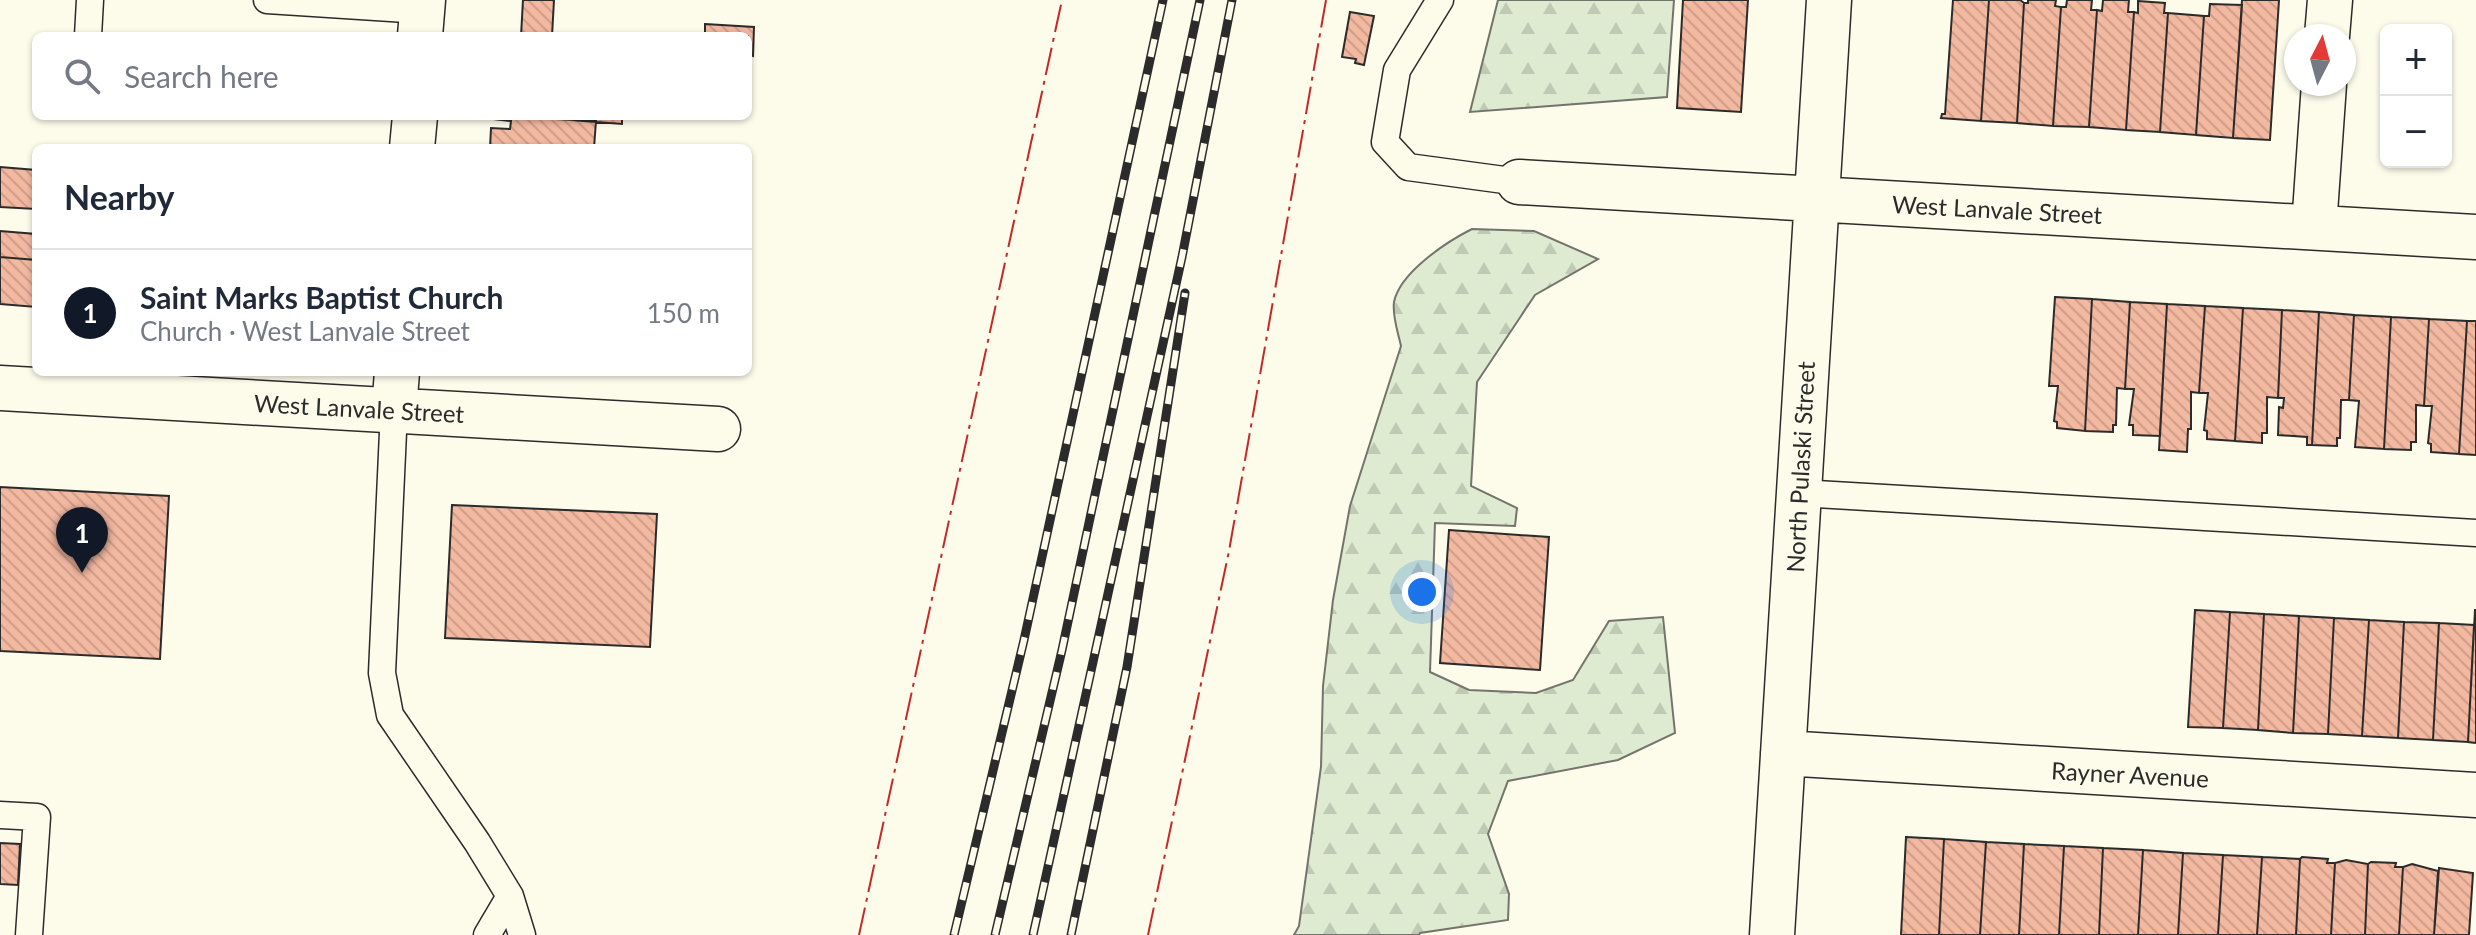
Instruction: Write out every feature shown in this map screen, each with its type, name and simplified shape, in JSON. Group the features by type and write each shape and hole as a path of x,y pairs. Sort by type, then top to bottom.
{"street":[{"name":"North Pulaski Street","path":"1772,935 1829,0"},
{"path":"2328,24 2330,0"},
{"path":"2314,227 2323,96"},
{"path":"412,144 415,120"},
{"name":"West Lanvale Street","path":"1519,182 2476,237"},
{"name":"West Lanvale Street","path":"0,388 396,391 718,429"},
{"name":"Rayner Avenue","path":"1783,753 2476,795"}],"lane":[{"path":"88,32 90,0"},
{"path":"267,0 422,15"},
{"path":"1440,0 1397,70 1385,142 1408,167 1519,182"},
{"path":"396,391 382,673 390,715 510,896 522,935"},
{"path":"1799,493 2476,533"},
{"path":"0,815 37,817 29,935"},
{"path":"487,935 510,896"}],"green space":[{"path":"1498,0 1674,0 1667,97 1470,112"},
{"path":"1472,229 1534,231 1598,259 1535,295 1477,382 1471,486 1517,508 1515,526 1435,523 1430,672 1469,690 1536,693 1573,680 1609,621 1663,617 1675,733 1618,760 1508,781 1488,834 1509,894 1508,920 1419,935 1294,935 1299,926 1321,767 1323,686 1333,600 1350,506 1401,346 1394,302 1405,280 1415,269 1438,249"}],"building":[{"path":"523,0 554,0 552,32 521,32"},
{"path":"1683,0 1748,0 1741,112 1677,108"},
{"path":"1953,0 1989,0 1981,121 1941,118 1945,114"},
{"path":"1989,0 2020,0 2024,3 2017,123 1981,121"},
{"path":"2028,0 2056,0 2055,6 2061,7 2053,126 2017,123 2024,3"},
{"path":"2067,0 2092,0 2091,10 2097,10 2089,127 2053,126 2061,7 2066,7"},
{"path":"2103,0 2129,0 2128,12 2134,12 2126,130 2089,127 2097,10 2102,11"},
{"path":"2242,0 2279,0 2270,140 2233,138"},
{"path":"2138,1 2165,3 2164,13 2168,13 2160,132 2126,130 2134,12 2138,13"},
{"path":"2210,4 2242,5 2233,138 2196,135 2204,16 2209,16"},
{"path":"1350,12 1374,16 1364,65 1355,63 1356,59 1342,57"},
{"path":"2168,13 2204,16 2196,135 2160,132"},
{"path":"705,24 754,27 753,56 752,32 705,32"},
{"path":"502,120 596,121 594,144 490,144 491,128 510,129 511,121"},
{"path":"570,120 622,120 622,124"},
{"path":"0,167 32,170 32,209 0,207"},
{"path":"0,231 32,234 32,260 0,257"},
{"path":"0,257 32,260 32,307 0,304"},
{"path":"2055,297 2092,299 2085,431 2057,428 2054,421 2058,386 2049,386"},
{"path":"2092,299 2130,302 2125,389 2117,388 2113,432 2085,431"},
{"path":"2130,302 2167,304 2160,436 2133,435 2133,425 2129,425 2134,389 2125,389"},
{"path":"2167,304 2205,306 2199,393 2191,392 2191,429 2188,429 2187,452 2159,450"},
{"path":"2205,306 2243,308 2235,441 2207,439 2207,431 2204,430 2208,393 2199,393"},
{"path":"2243,308 2282,310 2278,398 2267,397 2267,433 2262,433 2262,443 2235,441"},
{"path":"2282,310 2319,312 2312,445 2307,445 2307,437 2278,435 2279,407 2283,408 2284,398 2278,398"},
{"path":"2319,312 2354,315 2349,400 2341,400 2337,446 2312,445"},
{"path":"2354,315 2391,317 2384,449 2355,447 2359,401 2349,400"},
{"path":"2391,317 2429,319 2424,406 2416,405 2416,442 2411,442 2411,450 2384,449"},
{"path":"2429,319 2467,321 2459,454 2431,452 2431,444 2428,443 2432,406 2424,406"},
{"path":"2467,321 2476,321 2476,455 2459,454"},
{"path":"0,487 169,496 160,659 0,651"},
{"path":"452,505 657,514 650,647 445,638"},
{"path":"1449,530 1549,537 1540,670 1440,663"},
{"path":"2195,610 2230,612 2223,728 2188,727"},
{"path":"2476,610 2476,743 2468,742"},
{"path":"2230,612 2264,614 2258,730 2223,728"},
{"path":"2264,614 2299,616 2293,733 2258,730"},
{"path":"2299,616 2334,618 2328,734 2293,733"},
{"path":"2334,618 2369,620 2362,736 2328,734"},
{"path":"2369,620 2404,622 2398,738 2362,736"},
{"path":"2404,622 2439,623 2433,740 2398,738"},
{"path":"2439,623 2474,625 2468,742 2433,740"},
{"path":"1906,837 1944,839 1939,935 1901,935"},
{"path":"1944,839 1986,842 1980,935 1939,935"},
{"path":"1986,842 2024,844 2019,935 1980,935"},
{"path":"0,843 20,844 18,885 0,884"},
{"path":"2024,844 2064,846 2059,935 2019,935"},
{"path":"2064,846 2103,848 2099,935 2059,935"},
{"path":"2103,848 2143,850 2138,935 2099,935"},
{"path":"2143,850 2183,853 2178,935 2138,935"},
{"path":"2183,853 2223,855 2218,935 2178,935"},
{"path":"2223,855 2262,857 2257,935 2218,935"},
{"path":"2262,857 2300,859 2296,935 2257,935"},
{"path":"2302,857 2328,859 2327,863 2335,863 2331,935 2296,935"},
{"path":"2346,860 2368,864 2365,935 2331,935 2335,863"},
{"path":"2396,863 2395,867 2403,867 2399,935 2365,935 2368,864"},
{"path":"2412,864 2438,871 2434,935 2399,935 2403,867"},
{"path":"2439,868 2473,873 2469,935 2434,935"}],"railway":[{"path":"954,935 1024,640 1163,0"},
{"path":"995,935 1062,650 1200,0"},
{"path":"1033,935 1182,257 1232,0"},
{"path":"1071,935 1127,667 1185,293"}],"power":[{"path":"859,935 1062,0"},
{"path":"1148,935 1229,551 1326,0"}],"place":[{"name":"Saint Marks Baptist Church","path":"82,573"}]}
